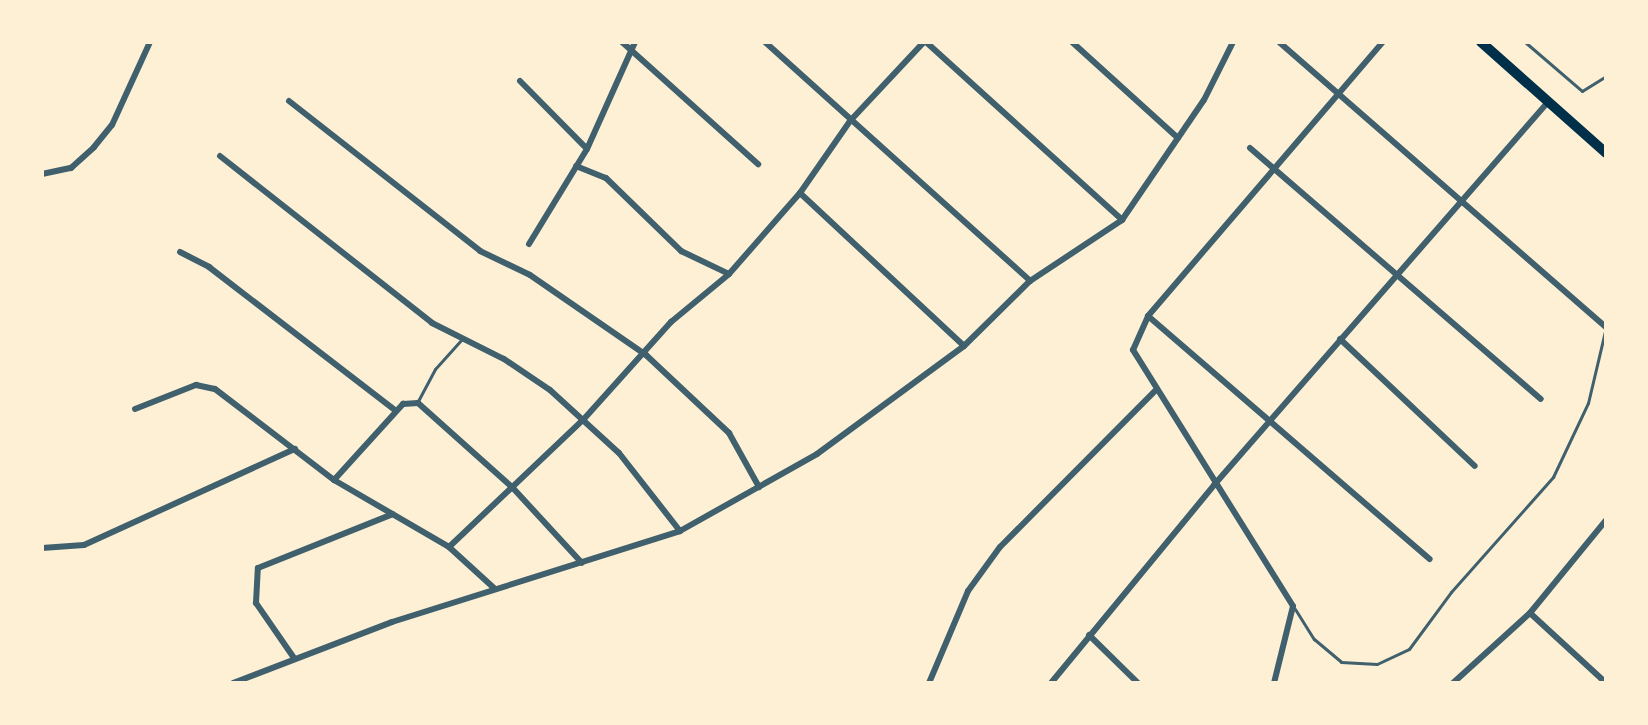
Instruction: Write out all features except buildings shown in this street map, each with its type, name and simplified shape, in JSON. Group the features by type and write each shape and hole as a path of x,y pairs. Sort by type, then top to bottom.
{"highway":[{"path":"1481,42 1606,153"}],"street":[{"path":"42,174 71,168 94,147 112,125 150,42"},
{"path":"622,42 758,164"},
{"path":"529,244 587,149 635,42"},
{"path":"765,42 1030,281"},
{"path":"449,547 583,420 646,355 671,322 729,274 800,193 850,121 925,42 1122,220"},
{"path":"1072,42 1178,138"},
{"path":"1279,42 1341,92 1458,202 1606,327"},
{"path":"1274,683 1293,606 1155,391 1133,350 1148,316 1383,42"},
{"path":"233,683 294,658 495,589 680,531 830,445 964,346 1030,281 1122,220 1178,138 1232,43"},
{"path":"520,81 587,149"},
{"path":"289,101 480,251 530,275 646,355 729,433 759,487"},
{"path":"1051,683 1214,485 1398,270 1548,102"},
{"path":"1250,148 1398,270 1541,399"},
{"path":"220,156 432,323 504,359 583,420 619,453 680,531"},
{"path":"576,166 606,178 681,251 729,274"},
{"path":"800,193 964,346"},
{"path":"180,252 209,267 396,411"},
{"path":"1148,316 1430,559"},
{"path":"1340,339 1475,466"},
{"path":"135,409 207,386 334,480 449,547 495,589"},
{"path":"929,683 968,591 1000,547 1155,391"},
{"path":"334,480 396,411 408,402 418,403 512,487 582,563"},
{"path":"42,548 84,545 295,449"},
{"path":"294,658 256,603 258,568 393,514"},
{"path":"1453,683 1530,613 1606,520"},
{"path":"1599,531 1606,538"},
{"path":"1530,613 1606,683"},
{"path":"1089,635 1138,683"}],"lane":[{"path":"1525,42 1582,91 1606,76"},
{"path":"1293,606 1314,639 1341,662 1377,664 1409,649 1451,592 1553,477 1588,403 1606,327"},
{"path":"418,403 435,369 462,339"}]}
